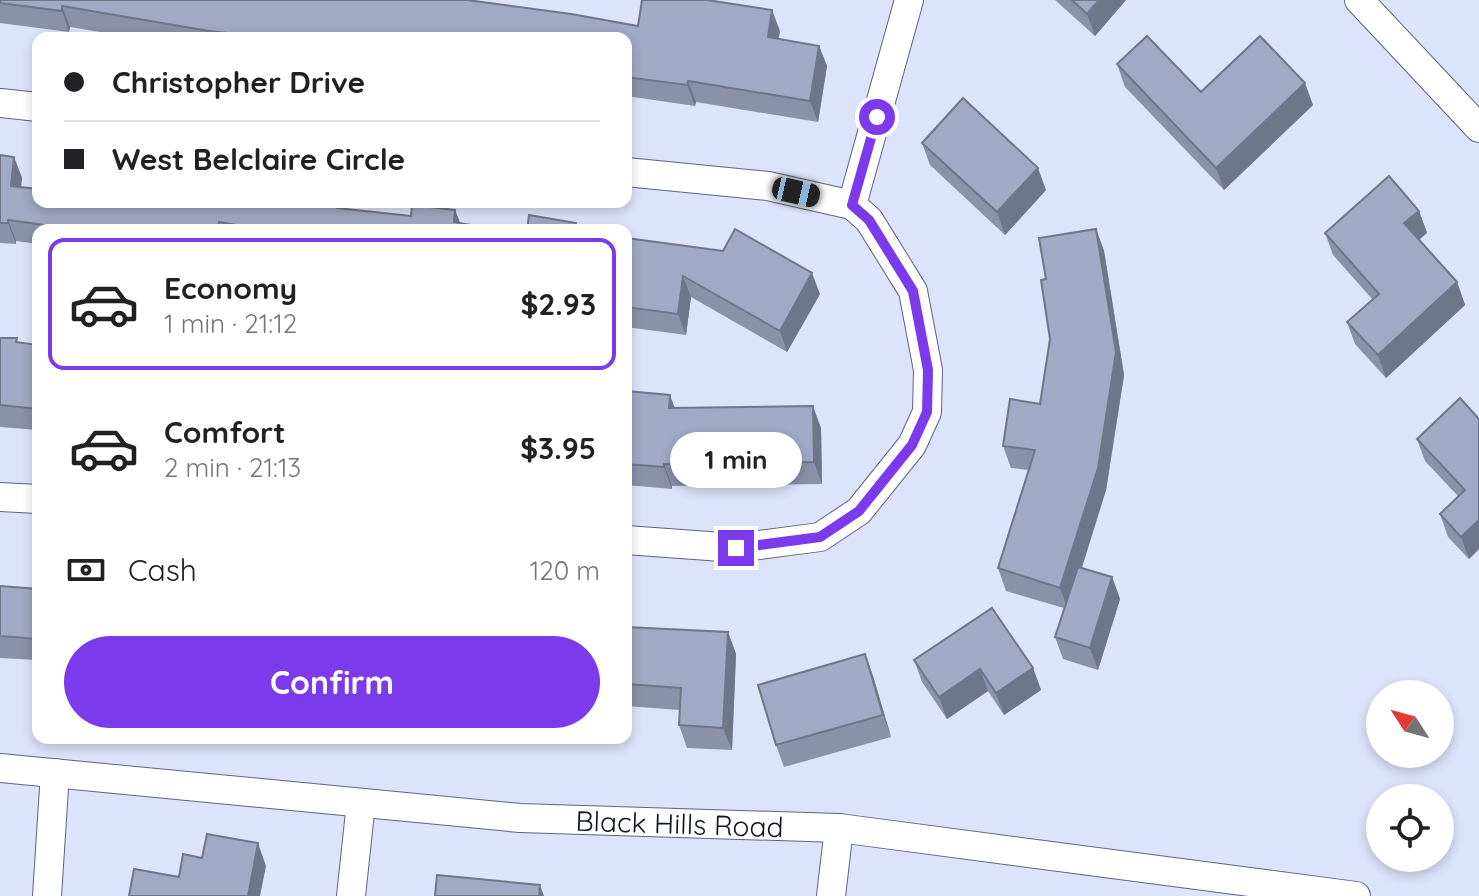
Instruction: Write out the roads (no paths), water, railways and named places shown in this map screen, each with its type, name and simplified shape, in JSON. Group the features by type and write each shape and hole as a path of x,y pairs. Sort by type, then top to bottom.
{"street":[{"path":"852,205 909,0"},
{"path":"1359,0 1479,128"},
{"path":"0,103 32,106"},
{"path":"632,173 768,186 852,205 869,220 913,291 928,370 927,412 912,445 859,511 820,537 736,548 632,540"},
{"path":"0,497 32,499"},
{"name":"Black Hills Road","path":"0,768 520,818 839,828 1356,896"},
{"path":"47,896 55,773"},
{"path":"351,896 361,803"},
{"path":"831,896 839,828"}]}
